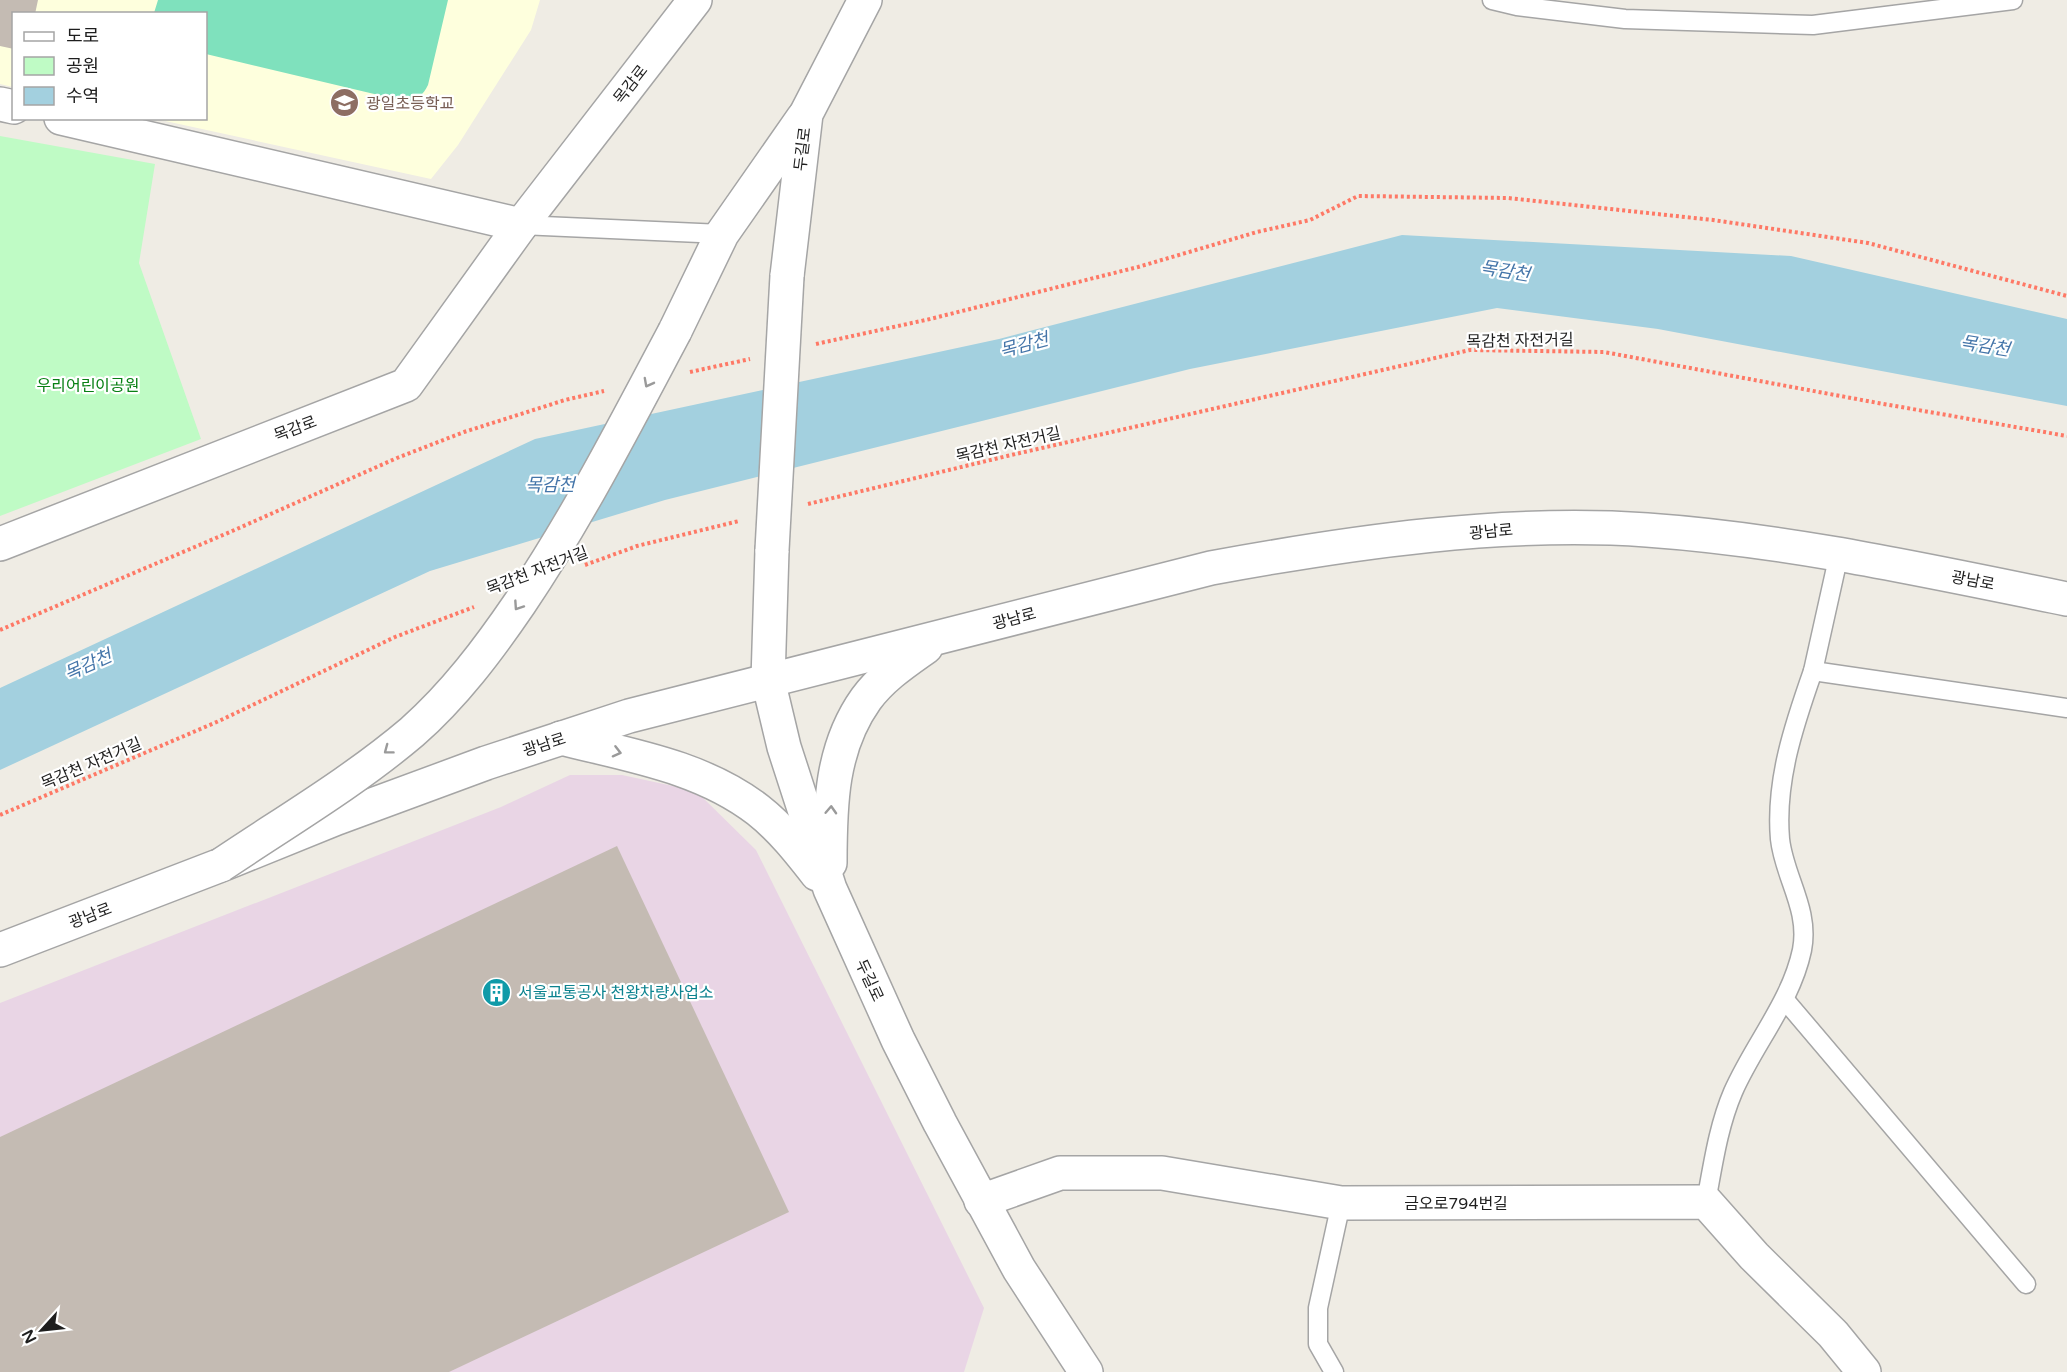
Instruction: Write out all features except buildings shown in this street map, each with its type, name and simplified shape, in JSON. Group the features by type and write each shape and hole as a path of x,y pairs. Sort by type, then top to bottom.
{"street":[{"name":"목감로","path":"0,544 406,385 521,225 695,0"},
{"name":"두길로","path":"865,0 806,114 787,276 772,550 768,680 787,758 830,889 898,1040 981,1201 1019,1269 1086,1372"},
{"path":"221,865 356,774 412,732 476,664 537,578 575,518 675,331 722,234 806,114"},
{"path":"70,120 521,225"},
{"name":"광남로","path":"0,951 337,818 486,763 629,716 1211,568 1285,555 1443,535 1526,528 1648,530 1839,554 2067,599"},
{"path":"830,889 832,786 840,750 852,722 867,697 890,674 938,638"},
{"path":"561,738 689,771 726,790 758,810 794,845 830,889"},
{"name":"금오로794번길","path":"981,1201 1060,1173 1161,1173 1341,1203 1706,1202"},
{"path":"1706,1202 1754,1256 1833,1334 1864,1372"}],"lane":[{"path":"1492,0 1516,6 1625,19 1813,25 2013,0"},
{"path":"521,225 722,234"},
{"path":"1706,1202 1722,1121 1748,1062 1785,1000 1797,970 1803,946 1803,921 1780,841 1783,777 1792,732 1813,671 1839,554"},
{"path":"1813,671 2067,708"},
{"path":"1785,1000 2026,1284"},
{"path":"1334,1372 1318,1344 1318,1308 1341,1203"}],"path":[{"path":"816,345 930,320 1138,267 1257,232 1310,220 1358,196 1508,198 1713,220 1868,243 2067,296"},
{"name":"목감천 자전거길","path":"799,506 1019,453 1470,350 1604,352 1878,404 2067,436"},
{"path":"679,375 759,357"},
{"path":"0,630 397,458 498,421 565,400 610,390"},
{"name":"목감천 자전거길","path":"582,566 637,546 741,520"},
{"name":"목감천 자전거길","path":"0,815 219,721 395,637 483,604"}],"shaded area":[{"name":"광일초등학교","path":"0,0 540,0 531,30 458,145 431,179 161,120 207,120 207,12 12,12 12,87 0,84"},
{"path":"570,775 622,775 696,791 756,850 984,1308 964,1372 0,1372 0,1003 501,807"}],"green space":[{"path":"158,0 448,0 428,85 420,96 408,102 207,54 207,12 154,12"},
{"name":"우리어린이공원","path":"0,136 155,164 139,263 201,439 0,516"}],"water":[{"name":"목감천","path":"1402,235 1791,256 2067,319 2067,406 1658,329 1497,308 1190,369 665,500 430,571 0,770 0,688 535,439 999,339"}],"place":[{"name":"광일초등학교","path":"345,103"},
{"name":"서울교통공사 천왕차량사업소","path":"497,992"}]}
